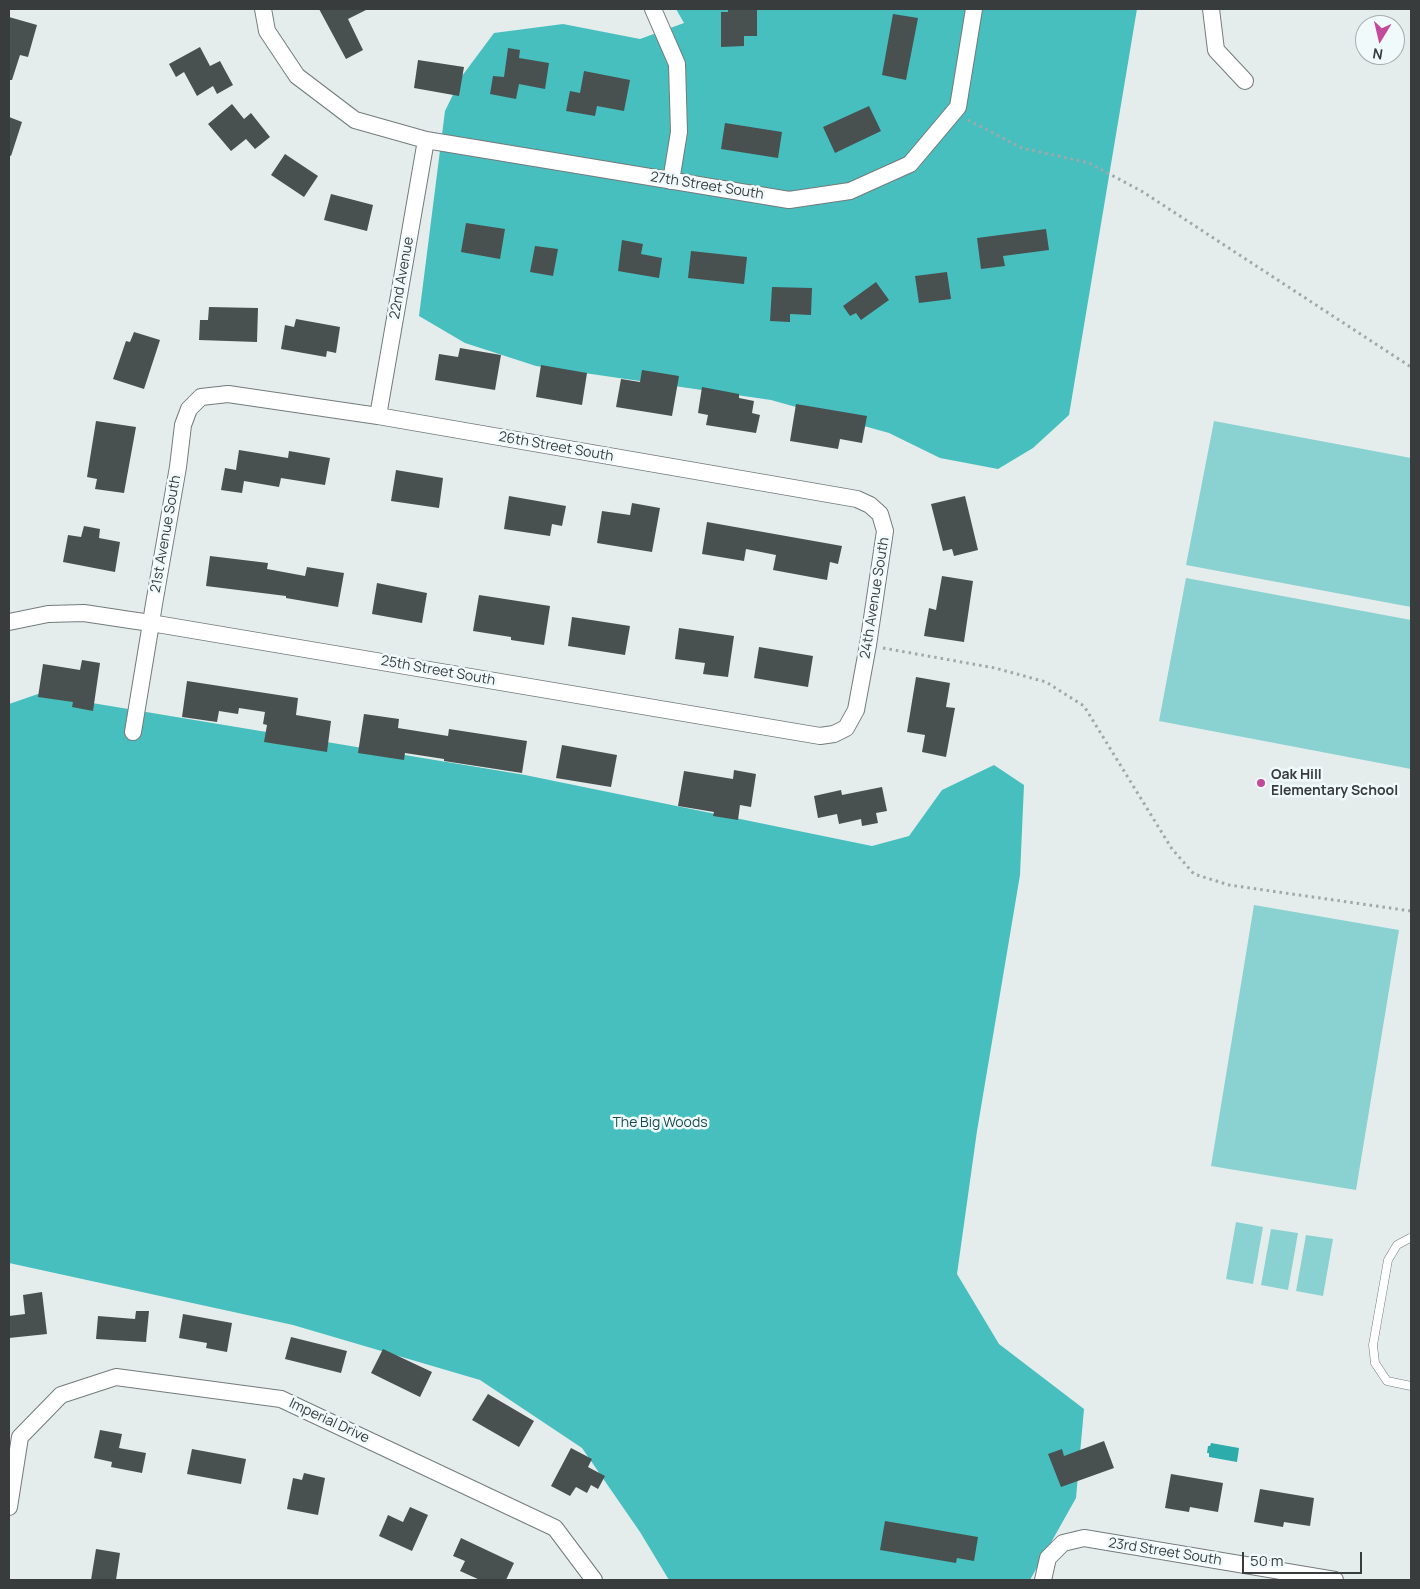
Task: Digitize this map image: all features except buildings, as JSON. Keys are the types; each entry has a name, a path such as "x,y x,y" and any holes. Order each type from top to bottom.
{"street":[{"path":"263,9 267,31 297,76 356,120 426,140"},
{"path":"653,9 677,64 679,132 671,181"},
{"path":"958,107 974,9"},
{"path":"1211,9 1216,50 1245,81"},
{"name":"27th Street South","path":"426,140 789,200 850,192 910,164 958,107"},
{"name":"22nd Avenue","path":"378,416 426,140"},
{"name":"21st Avenue South","path":"133,732 178,467 183,425 189,409 201,397 228,394 256,398"},
{"name":"26th Street South","path":"256,398 378,416 857,499"},
{"name":"24th Avenue South","path":"856,710 886,531 880,514 870,505 857,499"},
{"name":"25th Street South","path":"9,622 48,614 84,613 820,736 834,734 846,728 856,710"},
{"name":"Imperial Drive","path":"9,1506 20,1437 61,1395 116,1377 281,1399 556,1528 594,1580"},
{"name":"23rd Street South","path":"1044,1580 1048,1558 1063,1543 1084,1538 1335,1580"}],"lane":[{"path":"1410,1238 1397,1245 1388,1260 1373,1345 1375,1363 1387,1381 1411,1386"}],"path":[{"path":"958,107 968,121 1022,148 1089,163 1143,192 1411,367"},
{"path":"882,648 995,668 1046,682 1084,706 1172,849 1194,874 1229,885 1411,911"}],"shaded area":[{"path":"1214,421 1411,458 1411,607 1186,565"},
{"path":"1186,578 1411,620 1411,769 1159,721"},
{"path":"1254,905 1399,930 1356,1190 1211,1166"},
{"path":"1236,1222 1263,1227 1253,1284 1226,1279"},
{"path":"1271,1229 1298,1233 1288,1290 1261,1285"},
{"path":"1306,1235 1333,1239 1323,1296 1296,1291"},
{"path":"1211,1443 1239,1448 1237,1462 1209,1457 1209,1453 1207,1453 1208,1446"}],"green space":[{"path":"676,9 1137,9 1069,415 1033,448 998,469 940,458 889,433 771,400 536,366 465,343 419,316 445,111 462,76 494,33 563,24 640,39 684,23"},
{"name":"The Big Woods","path":"38,694 525,775 872,846 909,836 942,790 994,765 1024,785 1020,875 977,1131 957,1274 999,1344 1084,1409 1076,1498 1030,1580 669,1580 640,1532 582,1448 480,1380 293,1325 9,1263 9,704"}],"place":[{"name":"Oak Hill Elementary School","path":"1261,783"}]}
